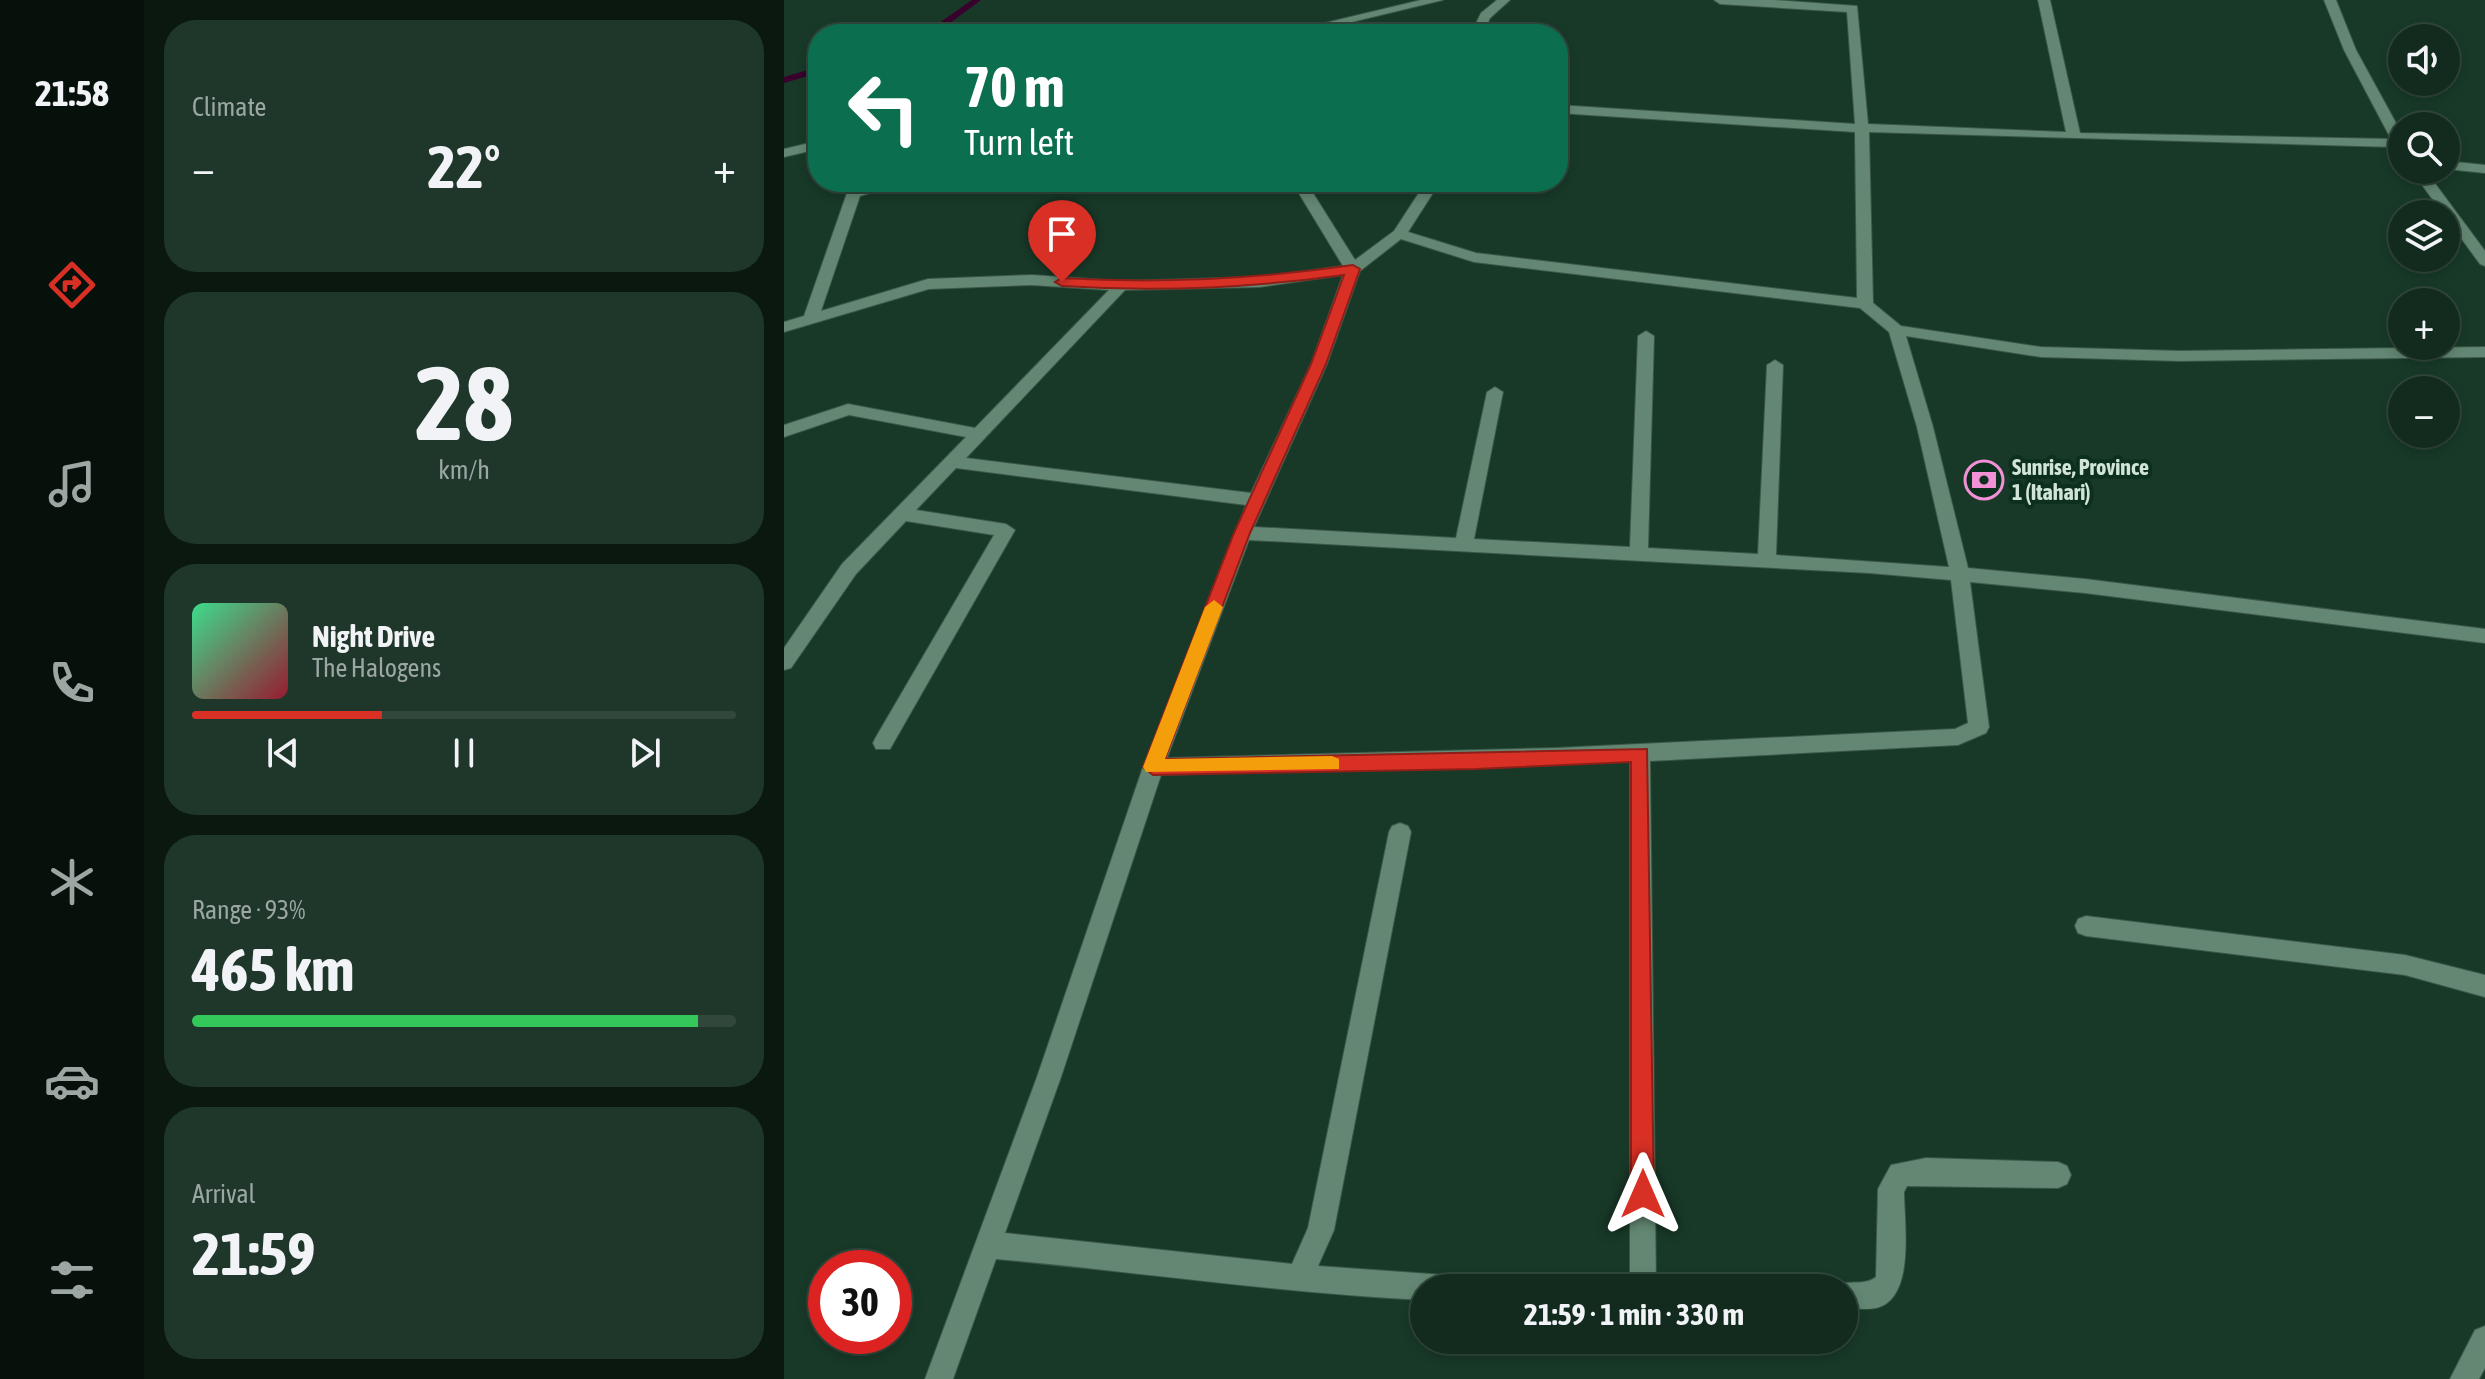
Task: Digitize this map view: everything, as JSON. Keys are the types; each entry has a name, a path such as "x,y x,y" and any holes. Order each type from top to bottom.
{"street":[{"path":"1330,24 1437,0"},
{"path":"1481,24 1485,16 1502,0"},
{"path":"1720,0 1853,4 1862,129 1865,304"},
{"path":"2044,0 2074,136"},
{"path":"2330,0 2350,50 2388,121"},
{"path":"1568,110 1862,129 2388,145"},
{"path":"784,153 808,147"},
{"path":"2460,166 2485,169"},
{"path":"2428,184 2485,261"},
{"path":"811,318 854,193 858,192"},
{"path":"1305,192 1353,269"},
{"path":"784,327 928,284 1032,280 1121,286 1260,282 1353,269 1399,234 1426,192"},
{"path":"1399,234 1474,257 1865,304 1896,330 2041,352 2180,356 2485,352"},
{"path":"939,1379 1049,1077 1153,767 1242,533 1319,364 1353,269"},
{"path":"784,663 849,569 1121,286"},
{"path":"1153,767 1475,761 1640,754 1958,737 1979,727 1960,574 1925,427 1896,330"},
{"path":"1639,552 1646,336"},
{"path":"1767,559 1775,365"},
{"path":"1464,543 1495,392"},
{"path":"784,431 848,409 977,434"},
{"path":"951,462 1257,500"},
{"path":"883,743 1006,530 901,514"},
{"path":"1242,533 1767,559 1960,574 2485,636"},
{"path":"1640,754 1643,1274"},
{"path":"1299,1279 1321,1230 1400,832"},
{"path":"2086,926 2405,965 2485,986"},
{"path":"1858,1295 1875,1295 1887,1285 1891,1270 1891,1189 1900,1174 1926,1171 2058,1175"},
{"path":"988,1245 1135,1257 1299,1279 1410,1286"},
{"path":"2464,1379 2485,1340"}],"waterway":[{"path":"943,24 977,0"},
{"path":"784,80 808,73"}],"slow traffic":[{"path":"1214,607 1153,767 1332,764"}],"place":[{"name":"Sunrise, Province 1 (Itahari)","path":"1984,480"}],"route":[{"path":"1062,282 1121,286 1260,282 1353,269 1319,364 1242,533 1153,767 1475,761 1640,754 1643,1194"}]}
